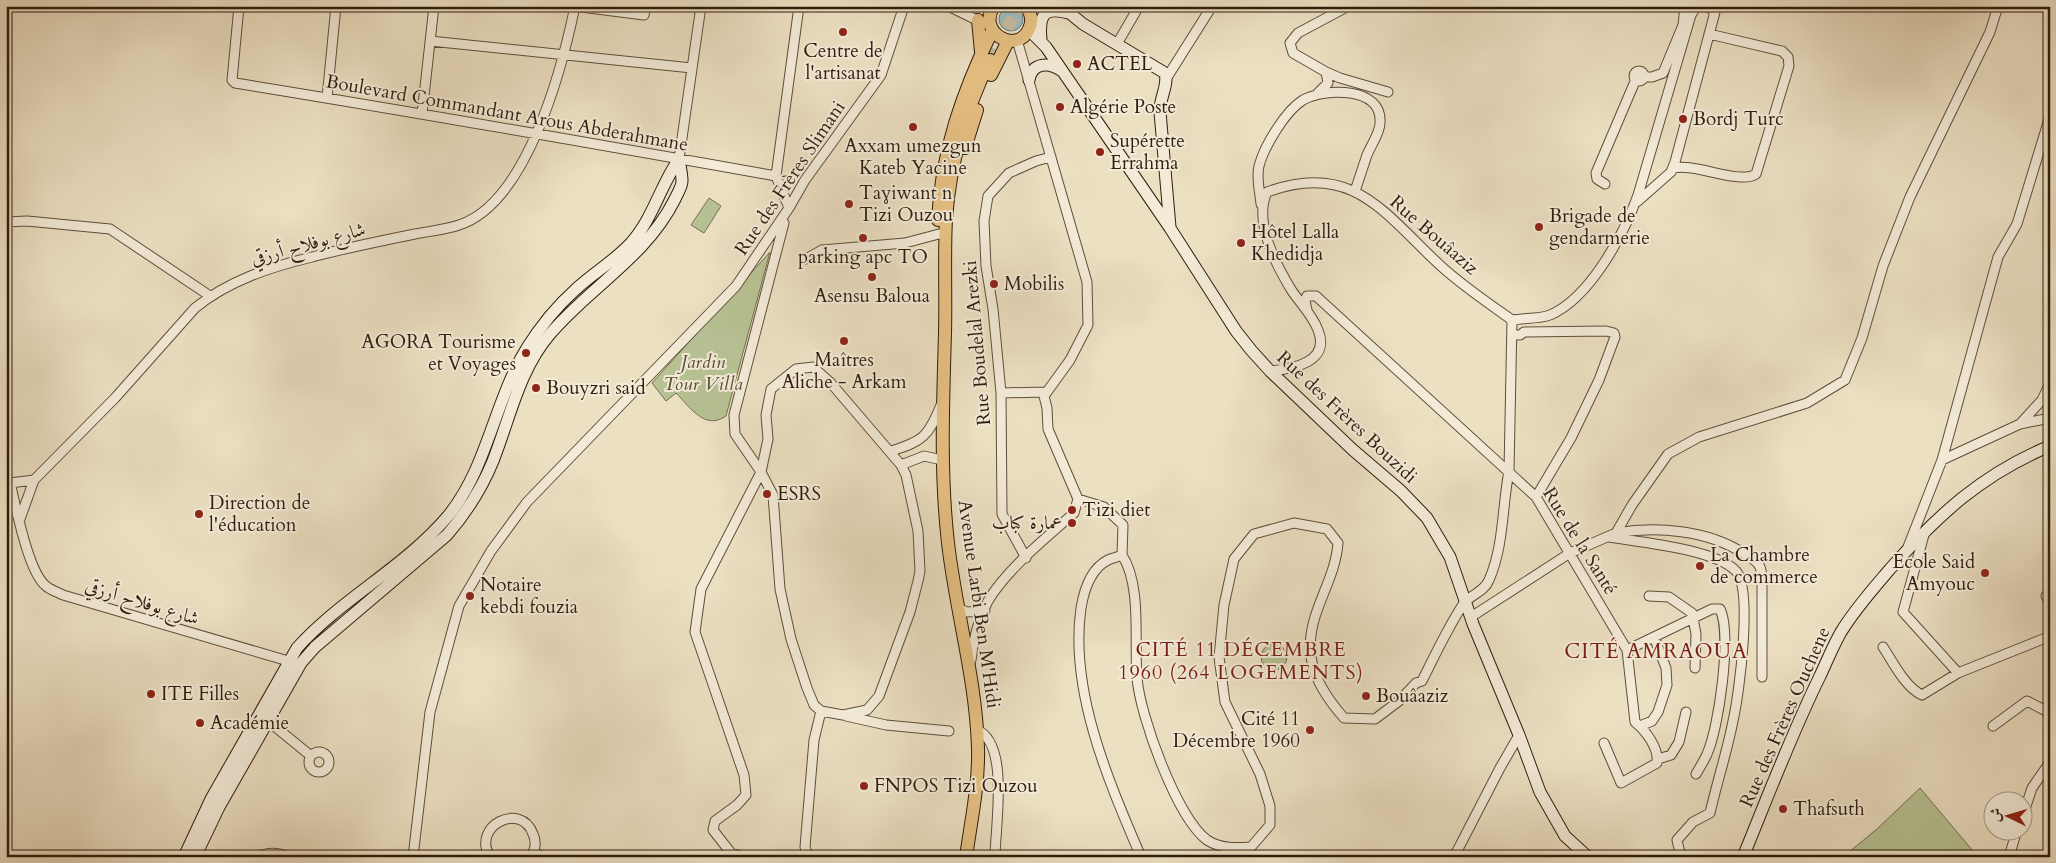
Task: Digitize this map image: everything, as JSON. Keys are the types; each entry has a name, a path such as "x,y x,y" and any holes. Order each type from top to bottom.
{"main road":[{"name":"Avenue Larbi Ben M'Hidi","path":"974,857 979,810 977,730 969,667 948,545 942,460 945,248 949,191 955,152 985,57 992,30 989,17 994,6"},
{"path":"992,30 997,37 1012,41 1028,30 1031,21 1029,7"},
{"path":"1041,40 1040,22 1044,14 1055,10 1064,10 1163,71 1166,79 1160,102 1160,112 1170,228"},
{"path":"978,20 985,57"},
{"name":"Rue des Frères Bouzidi","path":"1028,30 1041,40 1170,228 1236,331 1270,371 1353,450 1401,491 1427,518 1450,558 1465,602 1540,792 1565,836 1588,857"},
{"name":"Avenue Larbi Ben M'Hidi","path":"945,248 952,231 958,179 966,144 986,87 1012,41"},
{"name":"Avenue Larbi Ben M'Hidi","path":"945,248 939,234 939,201 944,165 956,118 985,57"},
{"path":"1029,80 1032,72 1042,65 1051,65 1063,72"},
{"path":"195,857 219,807 267,720 313,630 422,543 449,514 472,478 511,382 538,331 575,289 611,263 640,231 656,204 668,175 679,159"},
{"path":"184,857 211,799 295,663 447,535 459,522 479,490 493,462 520,385 533,358 549,335 585,297 626,263 656,231 682,183 679,159"},
{"name":"Rue des Frères Ouchene","path":"1743,857 1805,706 1841,632 1857,610 1926,530 1986,478 2026,456 2050,446"},
{"name":"Avenue Larbi Ben M'Hidi","path":"957,857 969,800 977,785"},
{"name":"Avenue Larbi Ben M'Hidi","path":"966,857 977,785"}],"street":[{"name":"Boulevard Commandant Arous Abderahmane","path":"239,6 233,82 422,114 536,136 776,176"},
{"path":"327,98 336,6"},
{"path":"422,114 434,6"},
{"path":"574,6 645,10"},
{"name":"شارع بوفلاح أرزقي","path":"20,519 34,480 115,398 195,308 210,296 229,285 285,264 460,225 492,206 508,189 536,136 562,55 574,6"},
{"path":"679,159 701,6"},
{"path":"800,6 776,176 789,208 778,236 734,416 735,434 761,472 773,495 780,589 791,639 814,704 821,711 886,725 950,731"},
{"name":"Rue des Frères Slimani","path":"413,857 430,712 459,606 491,550 527,502 736,286 789,208 805,180 881,75 904,6"},
{"path":"948,6 978,20 992,30"},
{"path":"1117,44 1139,6"},
{"path":"1166,79 1212,6"},
{"path":"1345,6 1343,10 1298,33 1290,43 1292,53 1340,78 1388,92"},
{"path":"1685,6 1690,11 1696,7"},
{"path":"1605,184 1597,179 1596,173 1640,78 1652,78 1663,73 1683,25 1685,6"},
{"path":"1635,203 1673,168 1715,12 1706,6"},
{"path":"1612,535 1668,454 1700,437 1807,403 1845,380 1862,338 1883,266 1910,197 1990,32 1998,6"},
{"path":"1078,500 1104,507 1123,525 1122,555 1129,566 1133,592 1137,680 1146,721 1182,807 1197,830 1208,840 1230,848 1251,847 1270,825 1270,806 1260,774 1225,702 1219,657 1224,604 1234,559 1254,534 1294,523 1327,529 1338,543 1337,558 1315,616 1308,641 1314,672 1325,696 1344,718 1375,719 1399,701 1416,683 1422,681 1465,602 1489,582 1505,518 1505,489 1509,471 1512,320 1549,316 1564,308 1585,287 1611,251 1635,203 1650,160 1691,15 1696,7"},
{"path":"1673,168 1688,166 1745,178 1756,174 1789,66 1788,57 1782,51 1709,34"},
{"path":"969,667 973,642 988,601 1026,558 1074,513 1078,500 1048,429 1045,392 1070,360 1088,325 1087,282 1029,80 1012,41"},
{"path":"430,42 692,68"},
{"path":"1270,371 1295,369 1312,359 1320,346 1318,330 1286,280 1263,228 1258,172 1264,150 1296,106 1317,94 1328,83 1326,72"},
{"path":"1317,94 1335,92 1360,96 1368,100 1379,112 1381,124 1367,154 1356,191"},
{"path":"1906,552 1942,460 1998,256 2017,224 2050,116"},
{"name":"Rue Boudelal Arezki","path":"1026,558 1002,514 1001,393 993,309 986,266 984,221 988,196 1009,173 1036,161 1051,157"},
{"name":"Rue Bouâaziz","path":"1261,204 1266,192 1286,185 1325,183 1356,191 1412,236 1442,267 1512,320"},
{"path":"6,222 110,229 210,296"},
{"path":"806,260 822,250 905,243 939,234"},
{"name":"Rue de la Santé","path":"1307,311 1305,301 1307,296 1316,296 1536,497 1627,650 1634,722 1640,726 1654,747 1658,759"},
{"path":"1512,335 1520,335 1524,332 1606,331 1614,333 1615,337 1583,414 1536,497"},
{"path":"742,857 732,854 713,830 715,821 737,806 746,795 744,775 695,632 701,590 761,472 768,439 766,415 771,389 796,369 813,367 830,382 891,451 901,465 906,475 918,530 920,571 910,612 880,696 867,710 843,715"},
{"path":"2020,424 2042,400 2050,383"},
{"path":"1001,393 1045,392"},
{"path":"891,451 914,444 931,429 943,400"},
{"path":"1942,460 2020,424 2050,418"},
{"path":"901,465 924,456 942,460"},
{"name":"شارع بوفلاح أرزقي","path":"34,480 8,481 30,560 38,578 46,587 63,595 295,663"},
{"path":"1471,617 1570,553 1612,535 1640,530 1686,532 1728,543 1756,561 1762,572 1762,677"},
{"path":"1926,530 1903,612 1958,673"},
{"path":"1612,535 1700,554 1734,570 1740,576 1744,603 1742,655 1734,720 1710,812 1693,822 1677,840 1682,857"},
{"path":"1122,555 1107,560 1089,578 1083,597 1078,645 1083,689 1103,762 1141,857"},
{"path":"2050,594 2046,596 2050,602"},
{"path":"1649,596 1668,597 1672,601 1678,601 1692,614 1696,634 1695,668"},
{"path":"959,608 966,612 985,611"},
{"path":"1627,650 1712,609 1720,609 1726,656 1708,752 1696,774"},
{"path":"1640,726 1652,722 1658,712 1667,685 1666,668 1654,637"},
{"path":"1883,647 1905,679 1917,693 1922,695 1958,673 2048,637"},
{"path":"1993,726 2027,701 2050,713"},
{"path":"808,857 805,847 814,740 821,711"},
{"path":"1604,743 1621,783 1657,763 1658,759 1671,755 1679,742 1686,712"},
{"path":"267,720 311,756"},
{"path":"977,730 990,740 997,769 995,857"},
{"path":"1454,857 1519,735"},
{"path":"2031,790 2050,762"},
{"path":"490,857 485,844 487,835 491,827 505,818 516,819 528,825 535,839 532,854 543,857"},
{"path":"2009,857 2014,840"},
{"path":"259,857 264,854 281,854 287,857"}],"green space":[{"path":"709,198 721,206 704,233 691,225"},
{"name":"Jardin Tour Villa","path":"770,252 726,416 711,421 705,419 692,410 676,393 666,401 652,383"},
{"path":"1274,644 1283,648 1287,657 1283,666 1274,670 1265,666 1261,657 1265,648"},
{"path":"1920,788 1978,857 1843,857 1877,829"}],"water":[{"path":"1011,7 1016,8 1022,14 1022,24 1016,30 1011,31 1006,30 1000,24 999,19 1000,14 1006,8"}],"tunnel":[{"path":"990,60 1019,6"}],"place":[{"name":"Centre de l'artisanat","path":"843,32"},
{"name":"ACTEL","path":"1077,64"},
{"name":"Algérie Poste","path":"1060,107"},
{"name":"Bordj Turc","path":"1683,119"},
{"name":"Axxam umezgun Kateb Yacine","path":"913,127"},
{"name":"Supérette Errahma","path":"1100,152"},
{"name":"Taɣiwant n Tizi Ouzou","path":"849,204"},
{"name":"Brigade de gendarmerie","path":"1539,227"},
{"name":"parking apc TO","path":"863,238"},
{"name":"Hôtel Lalla Khedidja","path":"1241,243"},
{"name":"Asensu Baloua","path":"872,277"},
{"name":"Mobilis","path":"994,284"},
{"name":"Maîtres Aliche - Arkam","path":"844,341"},
{"name":"AGORA Tourisme et Voyages","path":"526,353"},
{"name":"Bouyzri said","path":"536,388"},
{"name":"ESRS","path":"767,494"},
{"name":"Tizi diet","path":"1072,510"},
{"name":"Direction de l'éducation","path":"199,514"},
{"name":"عمارة كباب","path":"1072,523"},
{"name":"La Chambre de commerce","path":"1700,566"},
{"name":"Ecole Said Amyouc","path":"1985,573"},
{"name":"Notaire kebdi fouzia","path":"470,596"},
{"name":"ITE Filles","path":"151,694"},
{"name":"Bouâaziz","path":"1366,696"},
{"name":"Académie","path":"200,723"},
{"name":"Cité 11 Décembre 1960","path":"1310,730"},
{"name":"FNPOS Tizi Ouzou","path":"864,786"},
{"name":"Thafsuth","path":"1783,809"}],"district":[{"name":"CITÉ AMRAOUA","path":"1656,651"},
{"name":"CITÉ 11 DÉCEMBRE 1960 (264 LOGEMENTS)","path":"1241,660"}]}
